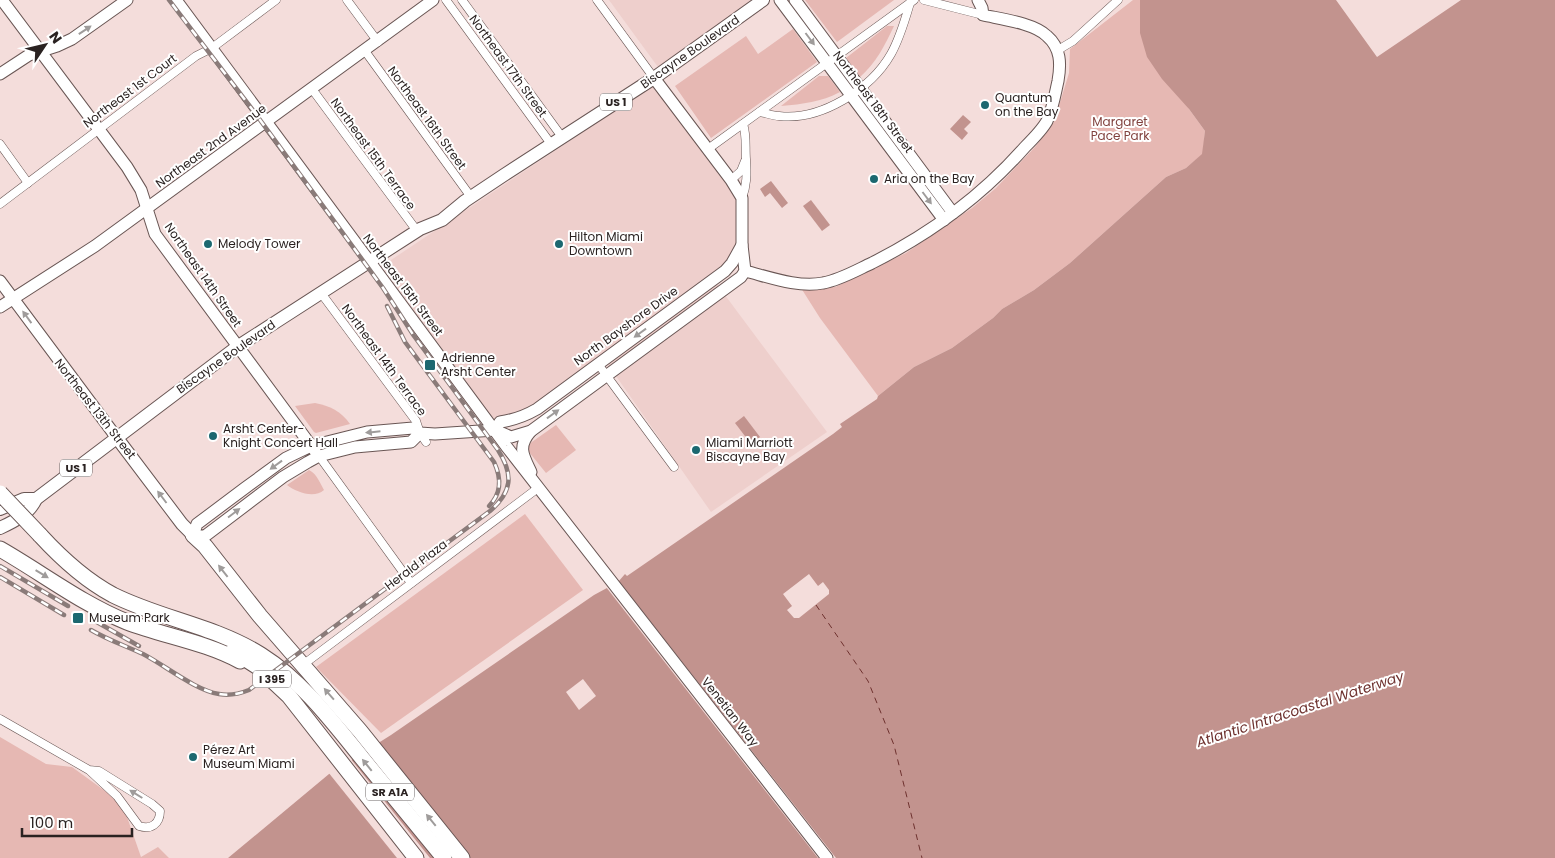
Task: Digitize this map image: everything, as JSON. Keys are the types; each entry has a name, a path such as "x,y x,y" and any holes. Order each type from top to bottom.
{"highway":[{"name":"I 395","path":"0,494 66,574 98,598 125,611 221,645 249,660 289,696 356,780"},
{"name":"I 395","path":"0,509 76,570 107,592 129,602 219,634 260,655 284,672 319,707"},
{"path":"193,534 260,616 360,731 462,858"},
{"path":"0,549 117,617 224,654 251,668 262,671"},
{"name":"SR A1A","path":"319,707 444,858"},
{"name":"SR A1A","path":"356,780 416,858"}],"main road":[{"name":"Biscayne Boulevard","path":"0,528 32,510 36,499 237,347 420,230 442,220 468,199 654,78 763,0"},
{"name":"Northeast 13th Street","path":"117,438 182,524 193,534"},
{"name":"Biscayne Boulevard","path":"0,509 24,498 36,499"}],"street":[{"name":"Northeast 14th Street","path":"2,0 136,179 148,208 155,234 411,583"},
{"path":"0,74 21,60 72,39 127,0"},
{"name":"Northeast 15th Street","path":"176,0 369,262 611,583"},
{"name":"Northeast 1st Court","path":"0,204 196,56 212,48 276,0"},
{"path":"346,0 378,42"},
{"name":"Northeast 2nd Avenue","path":"0,307 82,255 378,42 433,0"},
{"name":"Northeast 17th Street","path":"446,0 551,144"},
{"name":"Northeast 17th Street","path":"462,0 562,137"},
{"path":"597,0 731,180 742,198"},
{"name":"Northeast 18th Street","path":"780,0 832,60 949,217"},
{"name":"Northeast 18th Street","path":"795,0 832,60"},
{"path":"743,124 746,134 747,187 742,198 742,245 745,271 786,281 809,284 823,283 838,279 900,249 949,217 1010,165 1046,122 1052,107 1060,69 1058,50 1052,40 1032,27 924,0"},
{"path":"978,0 983,14"},
{"path":"1058,50 1073,41 1118,0"},
{"path":"708,149 912,1"},
{"path":"760,112 780,116 809,113 829,107 856,92 882,67 891,54 912,1"},
{"name":"Northeast 16th Street","path":"365,51 468,199"},
{"name":"Northeast 15th Terrace","path":"312,89 420,230"},
{"path":"0,144 28,183"},
{"path":"731,180 741,171 746,159"},
{"name":"North Bayshore Drive","path":"495,430 500,422 527,415 725,271 742,245"},
{"path":"722,290 722,278 725,271"},
{"name":"North Bayshore Drive","path":"423,438 413,428 367,432 311,446 286,458 244,488 197,524 193,534 204,536 293,470 319,456 355,447 411,442 423,438 495,430 510,437 531,431 741,277 745,271"},
{"name":"Northeast 13th Street","path":"0,281 117,438"},
{"name":"Northeast 14th Terrace","path":"321,293 416,421 423,438"},
{"path":"668,330 668,323 671,318 683,308 688,298 700,293 712,298"},
{"path":"598,364 674,467"},
{"path":"531,431 524,438 522,453 538,488"},
{"path":"244,488 253,499"},
{"name":"Herald Plaza","path":"308,661 538,488"},
{"name":"Venetian Way","path":"611,583 826,858"},
{"path":"0,719 89,770 117,796 139,826 148,828 156,824 160,811 152,804 99,771 89,770"}],"shaded area":[{"path":"609,0 754,0 658,67"},
{"path":"655,84 739,200 739,244 730,260 710,275 827,432 711,512 602,356 526,410 493,419 382,266"}],"green space":[{"path":"805,0 894,0 837,42"},
{"name":"Margaret Pace Park","path":"1133,0 1140,0 1189,109 1205,131 1203,154 1186,168 1166,177 1070,263 1034,290 1002,309 993,318 952,348 914,367 878,396 820,318 801,288 835,287 906,253 972,208 996,188 1035,147 1054,122 1069,73 1070,49"},
{"path":"887,26 894,26 884,47 866,72 860,77 846,58"},
{"path":"793,29 817,62 711,138 675,86 746,36 758,54"},
{"path":"819,76 828,76 840,92 812,102 781,106"},
{"path":"315,403 335,410 350,424 314,432 295,406"},
{"path":"556,425 576,450 546,473 529,452 529,444"},
{"path":"309,470 316,476 324,490 320,493 300,492 287,485"},
{"path":"525,514 583,590 381,733 316,667"},
{"path":"0,737 46,764 72,767 112,796 126,814 141,857 158,847 169,858 0,858"}],"water":[{"name":"Atlantic Intracoastal Waterway","path":"1140,0 1336,0 1377,57 1461,0 1555,0 1555,858 228,858 329,774 391,735 594,595 618,582 625,574 627,576 833,434 842,427 840,424 877,399 878,396 914,367 952,348 993,318 1002,309 1034,290 1070,263 1166,177 1186,168 1202,154 1205,131 1189,109 1162,79 1147,57 1140,33"},
{"path":"963,115 971,122 964,129 968,133 962,140 950,129"},
{"path":"771,181 788,203 782,208 770,193 765,197 760,189"},
{"path":"811,200 830,225 822,231 803,206"},
{"path":"744,416 760,437 751,444 735,423"}],"pier":[{"path":"809,574 818,586 823,582 829,590 829,594 799,618 794,618 787,610 792,606 783,594"},
{"path":"617,579 836,858 818,858 606,587"},
{"path":"583,679 596,696 579,710 566,692"},
{"path":"350,758 430,858 397,858 328,772"}],"ferry route":[{"path":"816,605 868,681 894,745 922,858"}],"railway":[{"path":"91,630 143,654 190,683 210,692 227,695 249,690 490,511 503,497 508,483 507,467 498,450 414,336 383,288 255,113 169,0"},
{"path":"387,306 405,342 494,462 498,473 499,485 496,496 489,506"},
{"path":"0,566 68,606"},
{"path":"0,577 64,615"},
{"path":"95,621 139,646"}],"place":[{"name":"Quantum on the Bay","path":"985,105"},
{"name":"Aria on the Bay","path":"874,179"},
{"name":"Melody Tower","path":"208,244"},
{"name":"Hilton Miami Downtown","path":"559,244"},
{"name":"Adrienne Arsht Center","path":"430,365"},
{"name":"Arsht Center- Knight Concert Hall","path":"213,436"},
{"name":"Miami Marriott Biscayne Bay","path":"696,450"},
{"name":"Museum Park","path":"78,618"},
{"name":"Pérez Art Museum Miami","path":"193,757"}]}
